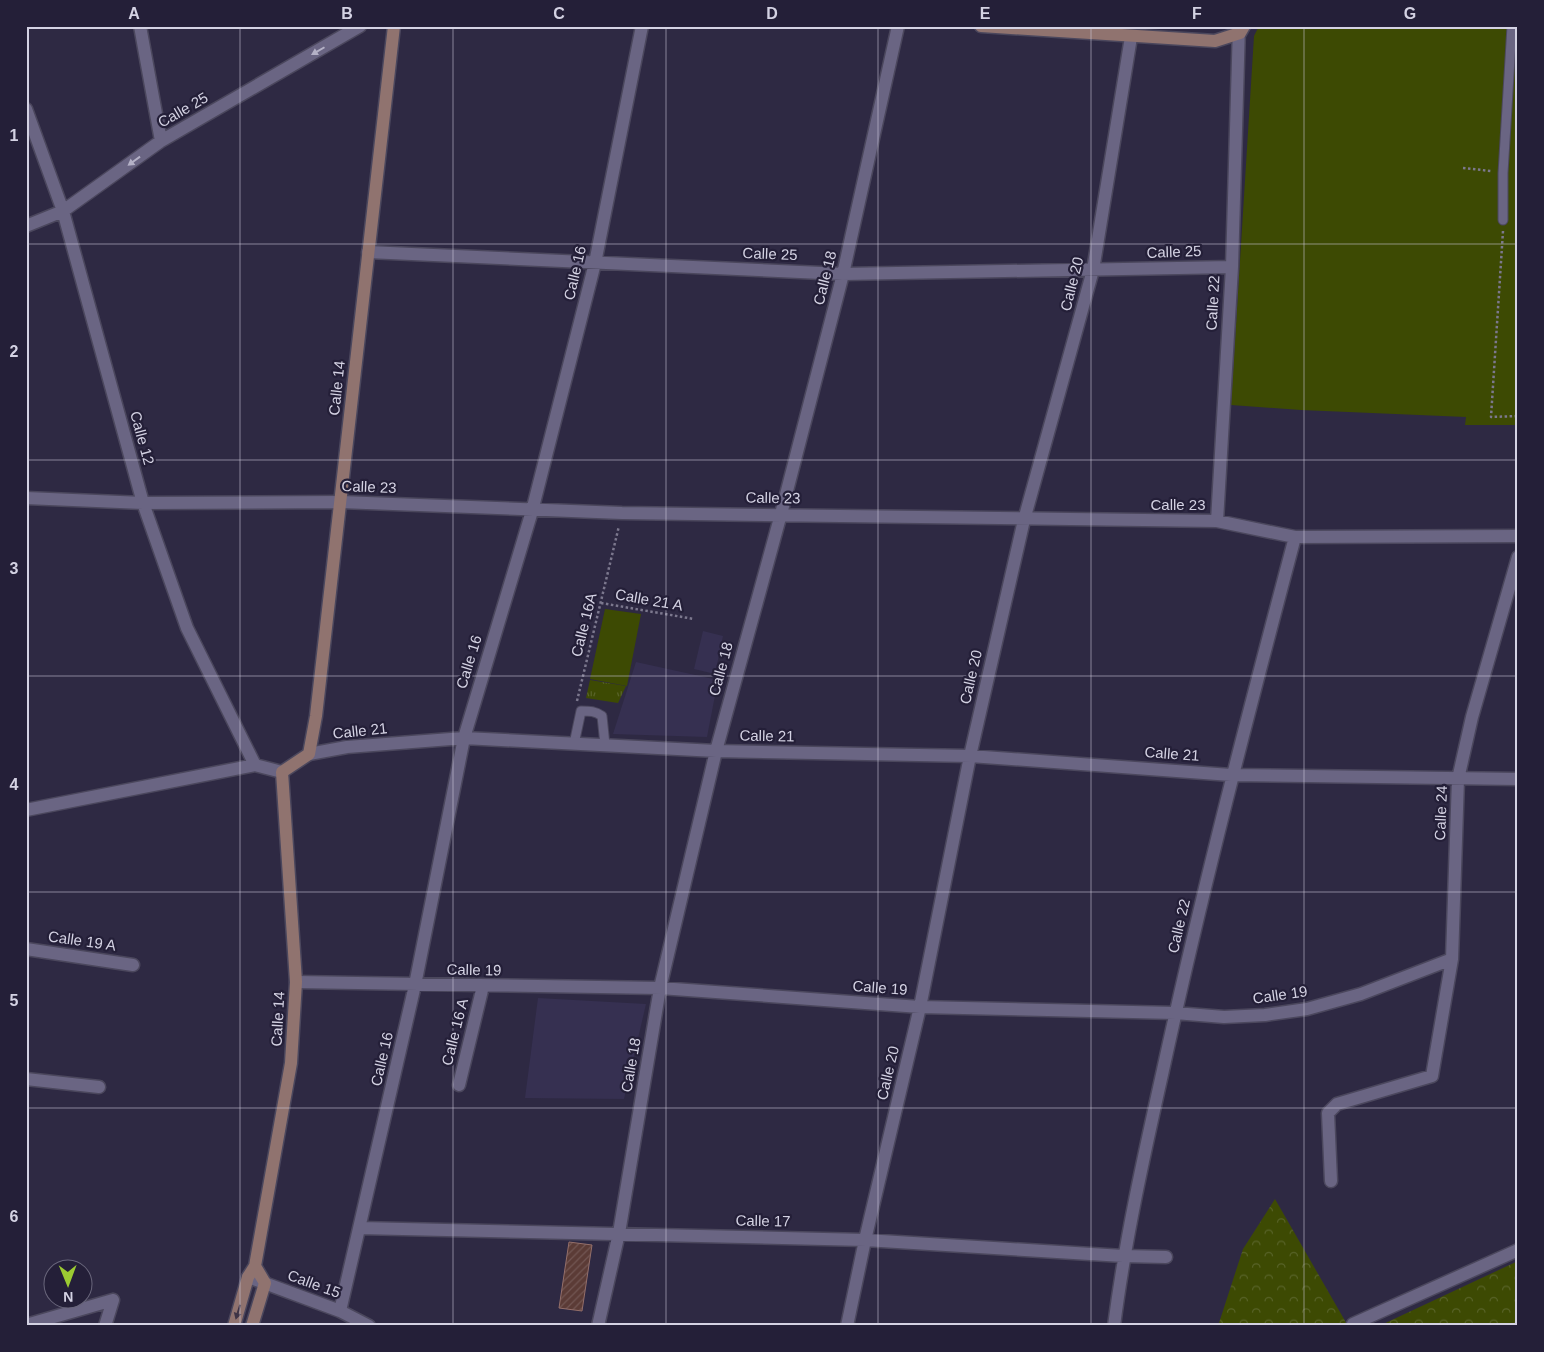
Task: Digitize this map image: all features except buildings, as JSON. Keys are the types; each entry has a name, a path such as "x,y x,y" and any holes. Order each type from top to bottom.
{"street":[{"path":"140,26 161,141"},
{"name":"Calle 25","path":"26,226 63,211 161,141 360,26"},
{"name":"Calle 14","path":"309,754 341,502 394,26"},
{"name":"Calle 16","path":"340,1311 415,985 464,738 532,511 595,263 642,26"},
{"name":"Calle 18","path":"598,1326 619,1234 660,988 716,751 781,514 843,274 898,26"},
{"path":"981,26 1215,41 1241,29"},
{"name":"Calle 22","path":"1218,521 1232,267 1241,29"},
{"name":"Calle 20","path":"847,1326 864,1240 920,1007 970,756 1024,520 1093,270 1131,37"},
{"name":"Calle 12","path":"26,110 63,211 143,503 187,628 255,765"},
{"name":"Calle 25","path":"368,252 843,274 1232,267"},
{"name":"Calle 23","path":"26,498 143,503 341,502 532,511 622,513 781,514 1024,520 1218,521 1295,538 1518,536"},
{"name":"Calle 22","path":"1114,1326 1122,1256 1175,1013 1231,775 1295,538"},
{"name":"Calle 24","path":"1331,1181 1328,1113 1337,1104 1432,1076 1452,959 1458,779 1472,717 1518,557"},
{"name":"Calle 21","path":"282,772 309,754 347,747 464,738 716,751 970,756 1231,775 1518,779"},
{"path":"26,810 255,765 282,772"},
{"name":"Calle 14","path":"255,1266 291,1063 296,982 282,772"},
{"name":"Calle 19 A","path":"26,949 133,964"},
{"name":"Calle 19","path":"296,982 660,988 920,1007 1175,1013 1224,1018 1307,1009 1361,994 1452,959"},
{"name":"Calle 16 A","path":"459,1085 483,986"},
{"path":"26,1079 99,1087"},
{"name":"Calle 17","path":"360,1228 864,1240 1166,1257"},
{"path":"1353,1324 1518,1250"},
{"path":"234,1326 248,1278 255,1266"},
{"path":"252,1326 264,1283 255,1266"},
{"name":"Calle 15","path":"248,1278 340,1311 368,1325"},
{"path":"26,1325 113,1300 105,1326"}],"lane":[{"path":"1503,220 1503,173 1514,58 1512,26"},
{"path":"574,744 581,711 596,711 602,716 604,745"}],"path":[{"path":"1463,168 1503,173"},
{"path":"1503,220 1491,417 1518,416"},
{"name":"Calle 16A","path":"576,706 622,513"},
{"name":"Calle 21 A","path":"601,603 694,619"}],"shaded area":[{"path":"703,631 723,636 715,674 694,669"},
{"path":"636,662 718,680 707,737 613,734"},
{"path":"538,998 646,1004 624,1099 525,1098"}],"green space":[{"path":"1259,26 1518,26 1518,425 1465,425 1466,417 1231,405 1254,36"},
{"path":"605,609 641,614 627,686 590,679"},
{"path":"590,680 626,686 618,703 586,698"},
{"path":"1275,1199 1348,1326 1218,1326 1243,1249"},
{"path":"1518,1261 1518,1326 1379,1326"}]}
